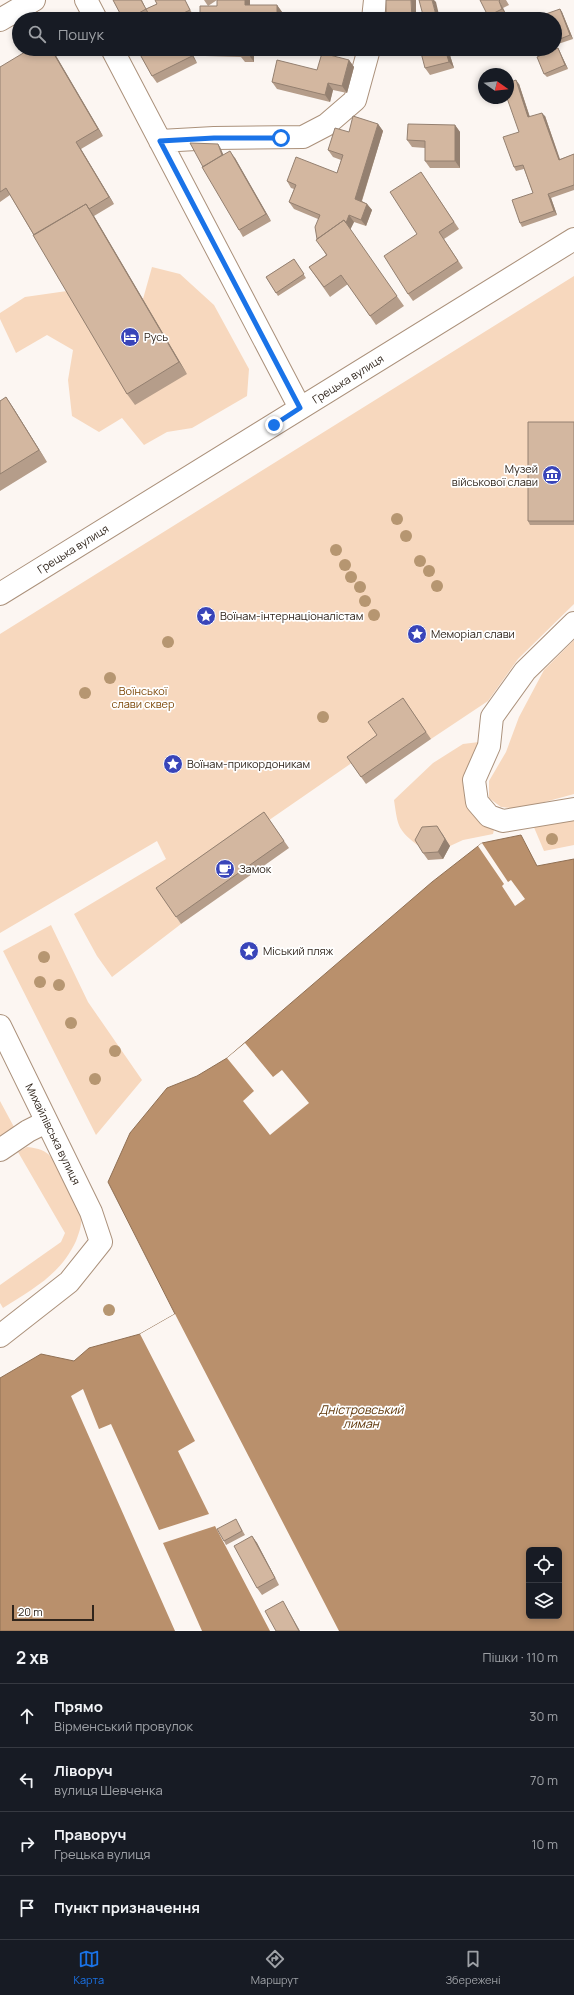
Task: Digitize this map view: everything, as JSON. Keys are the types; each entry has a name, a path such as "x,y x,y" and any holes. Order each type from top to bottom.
{"street":[{"path":"14,12 34,0"},
{"path":"86,0 92,12"},
{"path":"374,12 375,0"},
{"path":"0,20 12,13"},
{"path":"116,56 300,408"},
{"path":"160,141 214,138 303,137 326,125 355,100 367,56"},
{"name":"Грецька вулиця","path":"0,594 574,239"},
{"path":"574,623 525,671 492,717 489,746 474,780 476,802 489,816 503,821 574,809"},
{"name":"Михайлівська вулиця","path":"0,1026 91,1212 101,1242 69,1282 0,1336"},
{"path":"0,1150 28,1131 46,1122"}],"green space":[{"path":"152,267 180,274 214,305 249,369 247,396 192,428 167,432 144,445 122,418 99,432 72,416 68,380 73,350 47,335 16,353 0,319 0,313 25,297 67,291 143,299"},
{"name":"Воїнської слави сквер","path":"574,276 574,604 518,659 488,701 431,739 382,742 161,895 181,924 112,977 97,956 74,914 166,859 157,841 0,933 0,634"},
{"path":"574,640 574,794 519,809 501,807 489,798 489,781 506,752 519,717 544,670"},
{"path":"479,742 466,776 465,794 471,810 495,825 493,834 463,840 450,846 442,833 420,847 400,828 394,800 433,763 463,744"},
{"path":"574,818 574,845 544,851 533,825"},
{"path":"51,925 88,1002 142,1080 96,1135 3,951"},
{"path":"0,1101 14,1127 0,1136"},
{"path":"27,1147 41,1150 54,1160 80,1209 81,1224 76,1241 70,1253 54,1272 36,1287 3,1308 0,1303 0,1285 61,1242 65,1233 18,1152"}],"water":[{"name":"Дністровський лиман","path":"521,835 537,866 574,859 574,1631 0,1631 0,1378 41,1354 74,1361 89,1348 140,1334 175,1314 108,1182 130,1133 167,1088 197,1076 227,1058 432,882 482,843"}],"pier":[{"path":"482,843 508,882 511,880 525,899 515,906 502,886 504,884 478,846"},
{"path":"245,1043 273,1077 282,1070 309,1103 270,1135 243,1101 254,1091 227,1058"},
{"path":"175,1314 339,1631 270,1631 215,1526 163,1543 202,1631 175,1631 71,1396 83,1389 99,1429 111,1424 159,1530 209,1514 178,1451 195,1441 140,1334"}],"building":[{"path":"113,0 141,0 146,9 141,12 119,12"},
{"path":"155,0 185,0 190,10 186,12 148,12 146,9 157,4"},
{"path":"217,0 245,0 245,5 277,5 277,12 200,12 200,6 217,6"},
{"path":"386,0 411,0 412,12 386,12"},
{"path":"419,0 432,0 435,12 422,12"},
{"path":"480,0 500,0 502,9 496,12 486,12"},
{"path":"560,9 561,12 551,12"},
{"path":"562,14 570,35 562,38"},
{"path":"18,56 55,56 98,129 76,142 109,197 89,209 86,204 34,235 6,188 0,192 0,67"},
{"path":"141,56 192,56 152,76"},
{"path":"321,56 334,56 349,60 342,86 328,83 325,95 272,82 277,60 317,70"},
{"path":"422,56 447,56 449,62 425,68"},
{"path":"561,56 565,65 544,74 537,57"},
{"path":"516,80 528,117 542,113 559,160 574,154 574,185 548,194 554,211 520,223 512,200 533,193 523,165 514,167 503,137 519,132 509,104 514,104 514,81"},
{"path":"353,116 378,124 355,199 367,204 361,220 349,215 346,223 344,220 317,239 315,227 320,215 289,202 296,185 287,181 296,157 337,173 343,155 328,150 335,128 349,132"},
{"path":"408,124 455,125 455,161 425,161 425,141 407,140"},
{"path":"190,143 218,144 222,155 203,167"},
{"path":"230,151 266,214 239,230 202,167"},
{"path":"421,172 454,222 439,232 458,261 408,294 384,256 417,234 390,192"},
{"name":"Русь","path":"86,204 179,362 127,394 33,235"},
{"path":"344,220 397,296 370,316 341,275 324,287 309,267 327,255 316,240"},
{"path":"294,259 304,274 276,293 266,277"},
{"path":"6,397 39,450 0,474 0,401"},
{"name":"Музей військової слави","path":"528,422 574,422 574,521 528,521"},
{"path":"403,698 426,732 361,777 347,757 377,735 368,722"},
{"path":"264,812 284,841 176,917 156,888"},
{"path":"437,826 445,839 438,852 423,853 415,840 422,827"},
{"path":"236,1519 242,1531 224,1541 217,1529"},
{"path":"252,1536 275,1578 257,1588 234,1546"},
{"path":"283,1601 299,1631 276,1631 265,1611"}],"place":[{"name":"Русь","path":"130,337"},
{"name":"Музей військової слави","path":"552,475"},
{"name":"Воїнам-інтернаціоналістам","path":"206,616"},
{"name":"Меморіал слави","path":"417,634"},
{"name":"Воїнам-прикордоникам","path":"173,764"},
{"name":"Замок","path":"225,869"},
{"name":"Міський пляж","path":"249,951"}],"route":[{"path":"274,425 300,408 160,141 214,138 281,138"}]}
